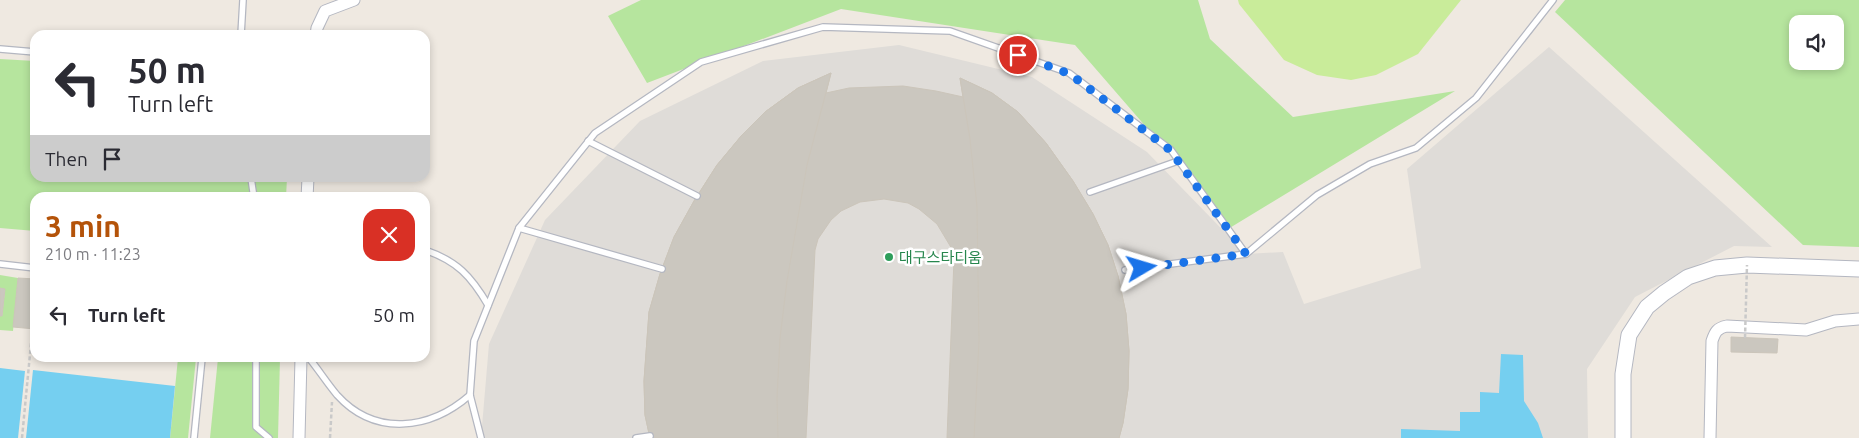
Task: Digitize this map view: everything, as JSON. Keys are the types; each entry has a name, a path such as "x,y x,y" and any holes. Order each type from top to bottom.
{"main road":[{"path":"1623,438 1623,374 1629,335 1647,307 1664,293 1688,277 1715,268 1747,266 1859,269"}],"street":[{"path":"317,30 325,11 354,0"},
{"path":"1710,438 1712,342 1714,333 1719,328 1727,326 1806,330 1835,321 1859,319"},
{"path":"299,438 301,362"}],"lane":[{"path":"241,30 243,0"},
{"path":"1125,270 1246,254 1317,195 1370,164 1416,148 1476,98 1553,0"},
{"path":"481,438 470,395 474,341 518,228 588,141 595,133 700,62 823,27 950,31 1070,74 1170,150 1246,254"},
{"path":"0,48 30,51"},
{"path":"588,141 698,196"},
{"path":"1090,192 1178,161"},
{"path":"518,228 662,269"},
{"path":"430,252 441,256 460,268 475,283 488,305"},
{"path":"0,264 30,267"},
{"path":"194,438 202,362"},
{"path":"256,362 256,426 269,438"},
{"path":"312,362 332,389 354,409 374,420 397,424 419,423 441,416 470,395"},
{"path":"636,438 650,436"}],"path":[{"path":"1745,338 1747,266"},
{"path":"22,438 30,354"},
{"path":"330,438 332,389"}],"green space":[{"path":"641,0 1198,0 1210,39 1293,117 1455,91 1228,229 1173,158 1075,45 841,9 647,83 608,16"},
{"path":"1238,0 1461,0 1418,54 1376,75 1351,80 1317,75 1284,60 1239,4"},
{"path":"1565,0 1859,0 1859,247 1803,245 1555,12"},
{"path":"0,59 30,61 30,182 287,182 286,192 30,192 30,231 0,228"},
{"path":"0,275 18,278 13,331 0,330 0,316 2,316 5,290 0,288"},
{"path":"178,362 196,362 188,438 170,438"},
{"path":"218,362 280,362 278,438 210,438"}],"shaded area":[{"path":"899,45 1032,77 1147,152 1246,254 1283,252 1304,304 1421,268 1407,169 1549,47 1772,247 1734,246 1635,297 1587,369 1588,438 481,438 489,344 545,220 640,121 763,61"}],"water":[{"path":"1501,354 1523,355 1524,401 1538,423 1543,438 1401,438 1401,429 1460,431 1460,412 1480,412 1480,392 1499,393"},
{"path":"0,368 25,371 18,438 0,438"},
{"path":"33,370 175,386 170,438 26,438"}],"building":[{"name":"대구스타디움","path":"831,73 826,93 849,88 903,86 963,97 960,78 992,93 1018,112 1046,143 1073,181 1093,214 1108,245 1118,276 1126,314 1129,351 1128,389 1119,438 947,438 954,259 952,249 937,224 919,209 908,203 884,199 860,202 841,211 831,220 818,239 815,250 806,438 650,438 645,415 644,381 649,312 660,274 674,237 717,165 742,135 765,112 798,88"},
{"path":"831,73 807,165 787,281 780,338 777,398 778,438 650,438 645,415 644,381 649,312 660,274 674,237 717,165 742,135 765,112 798,88"},
{"path":"960,78 992,93 1018,112 1046,143 1073,181 1093,214 1108,245 1118,276 1126,314 1129,351 1128,389 1119,438 974,438 979,341 977,207 970,139"},
{"path":"18,278 30,279 30,329 13,327"},
{"path":"0,288 5,289 2,316 0,316"},
{"path":"1731,337 1778,339 1777,353 1731,352"}],"place":[{"name":"대구스타디움","path":"889,257"}],"route":[{"path":"1018,55 1070,74 1170,150 1246,254 1142,268"}]}
